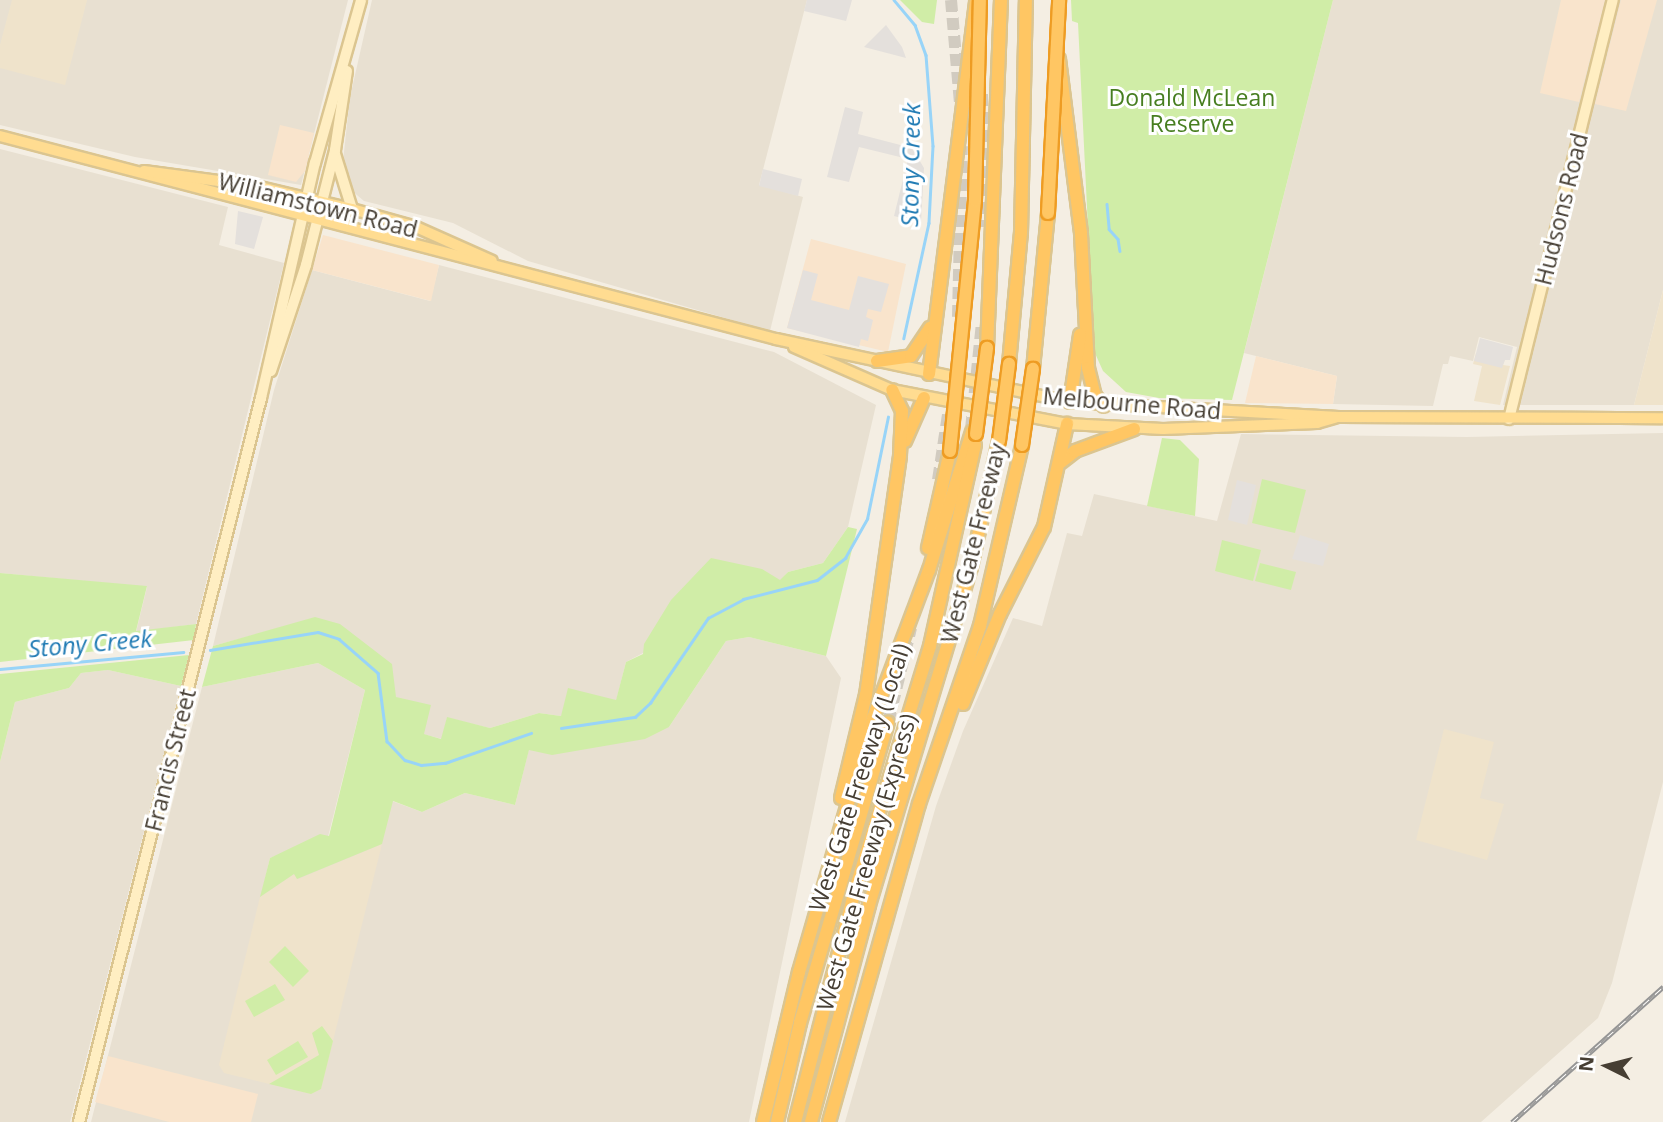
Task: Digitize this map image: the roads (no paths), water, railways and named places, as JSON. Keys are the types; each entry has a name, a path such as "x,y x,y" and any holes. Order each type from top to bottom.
{"highway":[{"path":"929,374 978,0"},
{"path":"895,659 935,524 950,451 975,200 978,0"},
{"name":"West Gate Freeway (Local)","path":"763,1122 816,911 895,659 974,433 982,396 987,348 1001,0"},
{"name":"West Gate Freeway","path":"824,1069 962,600 999,441 1021,233 1026,0"},
{"path":"830,1122 895,884 980,626 1022,445 1041,299 1048,214 1056,0"},
{"path":"1056,0 1084,275 1088,368 1095,396 1104,405"},
{"path":"1070,401 1084,275"},
{"path":"877,361 903,359 918,350 929,333 938,299"},
{"path":"816,911 866,695 900,455 902,411 892,390"},
{"path":"900,455 924,398"},
{"path":"895,884 981,655 1044,527 1061,463 1067,424"},
{"path":"1061,463 1075,451 1134,429"},
{"name":"West Gate Freeway (Express)","path":"794,1122 855,890 930,646 963,511 974,433"},
{"path":"776,1122 803,1010 888,723"},
{"path":"811,1122 824,1069"},
{"path":"819,1122 824,1069"}],"main road":[{"name":"Francis Street","path":"79,1122 261,398 307,198 361,0"},
{"name":"Hudsons Road","path":"1509,419 1613,0"},
{"name":"Francis Street","path":"261,398 317,220 335,150 351,41"},
{"name":"Williamstown Road","path":"0,136 776,339 929,374"},
{"path":"335,150 352,209"},
{"name":"Williamstown Road","path":"122,168 228,181 352,209 456,242 508,268"},
{"name":"Williamstown Road","path":"776,339 892,390 1067,424"},
{"name":"Melbourne Road","path":"929,374 1104,405 1337,417 1663,418"},
{"path":"924,398 929,374"},
{"path":"1067,424 1070,401"},
{"name":"Melbourne Road","path":"1067,424 1134,429 1317,423 1337,417"}],"waterway":[{"name":"Stony Creek","path":"894,0 915,25 926,55 933,146 929,223 904,338"},
{"path":"1107,204 1109,229 1118,239 1120,251"},
{"name":"Stony Creek","path":"561,728 635,717 650,703 708,618 743,599 817,580 845,558 867,519 888,417"},
{"name":"Stony Creek","path":"210,650 318,632 339,639 378,673 387,741 405,760 421,765 445,763 531,733"},
{"name":"Stony Creek","path":"0,669 183,652"}],"tunnel":[{"path":"951,0 960,103"},
{"path":"982,94 986,227"},
{"path":"958,317 962,146"},
{"path":"971,429 982,322"},
{"path":"938,480 948,415"},
{"path":"888,723 911,628"},
{"path":"866,896 927,674"}],"railway":[{"path":"1512,1122 1663,987"}],"park label":[{"name":"Donald McLean Reserve","path":"1192,110"}]}
